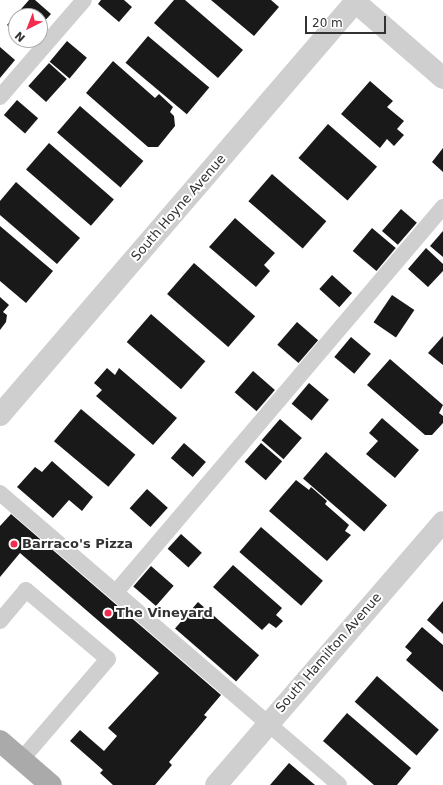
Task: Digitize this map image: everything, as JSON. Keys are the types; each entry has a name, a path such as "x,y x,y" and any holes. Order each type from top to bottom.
{"main road":[{"path":"0,741 51,785"}],"street":[{"path":"355,1 443,78"},
{"name":"South Hoyne Avenue","path":"0,415 355,1"},
{"name":"South Hamilton Avenue","path":"216,785 443,522"}],"lane":[{"path":"0,97 84,0"},
{"path":"116,592 443,207"},
{"path":"0,492 339,785"},
{"path":"0,620 26,590 108,659 21,760"}],"building":[{"path":"29,0 35,0 44,8 22,8"},
{"path":"101,0 124,0 132,7 119,22 98,4"},
{"path":"174,0 185,0 243,50 218,78 154,23"},
{"path":"211,0 271,0 279,7 254,36"},
{"path":"148,36 209,87 187,114 126,63"},
{"path":"67,41 87,58 70,78 50,62"},
{"path":"0,47 15,60 0,78"},
{"path":"113,61 155,98 159,94 173,107 170,112 174,116 175,126 158,147 148,147 86,93"},
{"path":"49,63 67,79 46,102 28,86"},
{"path":"370,81 393,101 387,107 404,121 397,129 404,135 394,146 387,139 380,148 341,114"},
{"path":"17,100 38,118 25,133 4,115"},
{"path":"80,106 143,161 120,188 57,132"},
{"path":"328,124 377,167 348,201 298,158"},
{"path":"49,143 114,199 91,226 26,169"},
{"path":"443,148 443,172 432,162"},
{"path":"272,174 326,221 303,248 248,201"},
{"path":"16,182 80,238 57,264 0,215 0,201"},
{"path":"401,209 417,223 398,245 382,231"},
{"path":"235,218 275,253 264,265 270,271 256,287 209,247"},
{"path":"0,226 53,271 26,303 0,281"},
{"path":"372,228 396,248 376,271 353,251"},
{"path":"443,231 443,257 430,246"},
{"path":"426,248 443,264 443,271 428,287 408,269"},
{"path":"194,263 255,316 228,347 167,294"},
{"path":"332,275 352,293 339,307 319,289"},
{"path":"392,295 414,310 396,337 374,322"},
{"path":"0,297 9,305 3,312 7,315 6,322 0,330"},
{"path":"151,314 205,361 181,389 127,342"},
{"path":"297,322 318,340 298,363 277,345"},
{"path":"443,336 443,365 428,353"},
{"path":"351,337 371,354 354,374 334,357"},
{"path":"390,359 443,405 439,413 443,416 443,423 432,435 425,435 367,385"},
{"path":"107,368 115,375 119,368 177,418 153,445 96,396 102,390 94,383"},
{"path":"253,371 275,390 257,411 235,392"},
{"path":"309,383 329,400 312,420 292,404"},
{"path":"81,409 135,455 108,487 54,441"},
{"path":"382,418 419,450 395,478 366,454 378,441 369,433"},
{"path":"280,419 302,438 284,459 262,440"},
{"path":"184,443 206,462 193,477 171,458"},
{"path":"261,443 282,461 266,480 245,462"},
{"path":"326,452 387,505 364,532 303,478"},
{"path":"52,461 93,497 82,511 69,500 53,518 17,487 35,467 42,472"},
{"path":"296,480 309,490 311,487 327,501 325,504 349,525 345,531 351,535 327,561 269,511"},
{"path":"147,489 168,508 150,527 130,508"},
{"name":"The Vineyard","path":"11,514 221,695 204,715 207,717 169,762 172,765 155,785 113,785 100,773 103,770 70,741 80,730 104,751 117,736 108,728 159,673 20,553 0,577 0,526"},
{"path":"261,527 323,581 301,606 239,552"},
{"path":"181,534 202,553 188,568 168,549"},
{"path":"233,565 282,608 276,615 283,621 276,628 269,623 262,630 213,587"},
{"path":"151,566 174,586 156,606 133,586"},
{"path":"443,601 443,634 427,620"},
{"path":"198,602 259,655 236,682 175,628"},
{"path":"422,627 443,645 443,692 406,660 412,653 405,647"},
{"path":"377,676 439,730 417,755 355,702"},
{"path":"347,713 411,768 397,785 374,785 323,741"},
{"path":"289,763 315,785 270,785"}],"place":[{"name":"Barraco's Pizza","path":"14,544"},
{"name":"The Vineyard","path":"108,613"}]}
